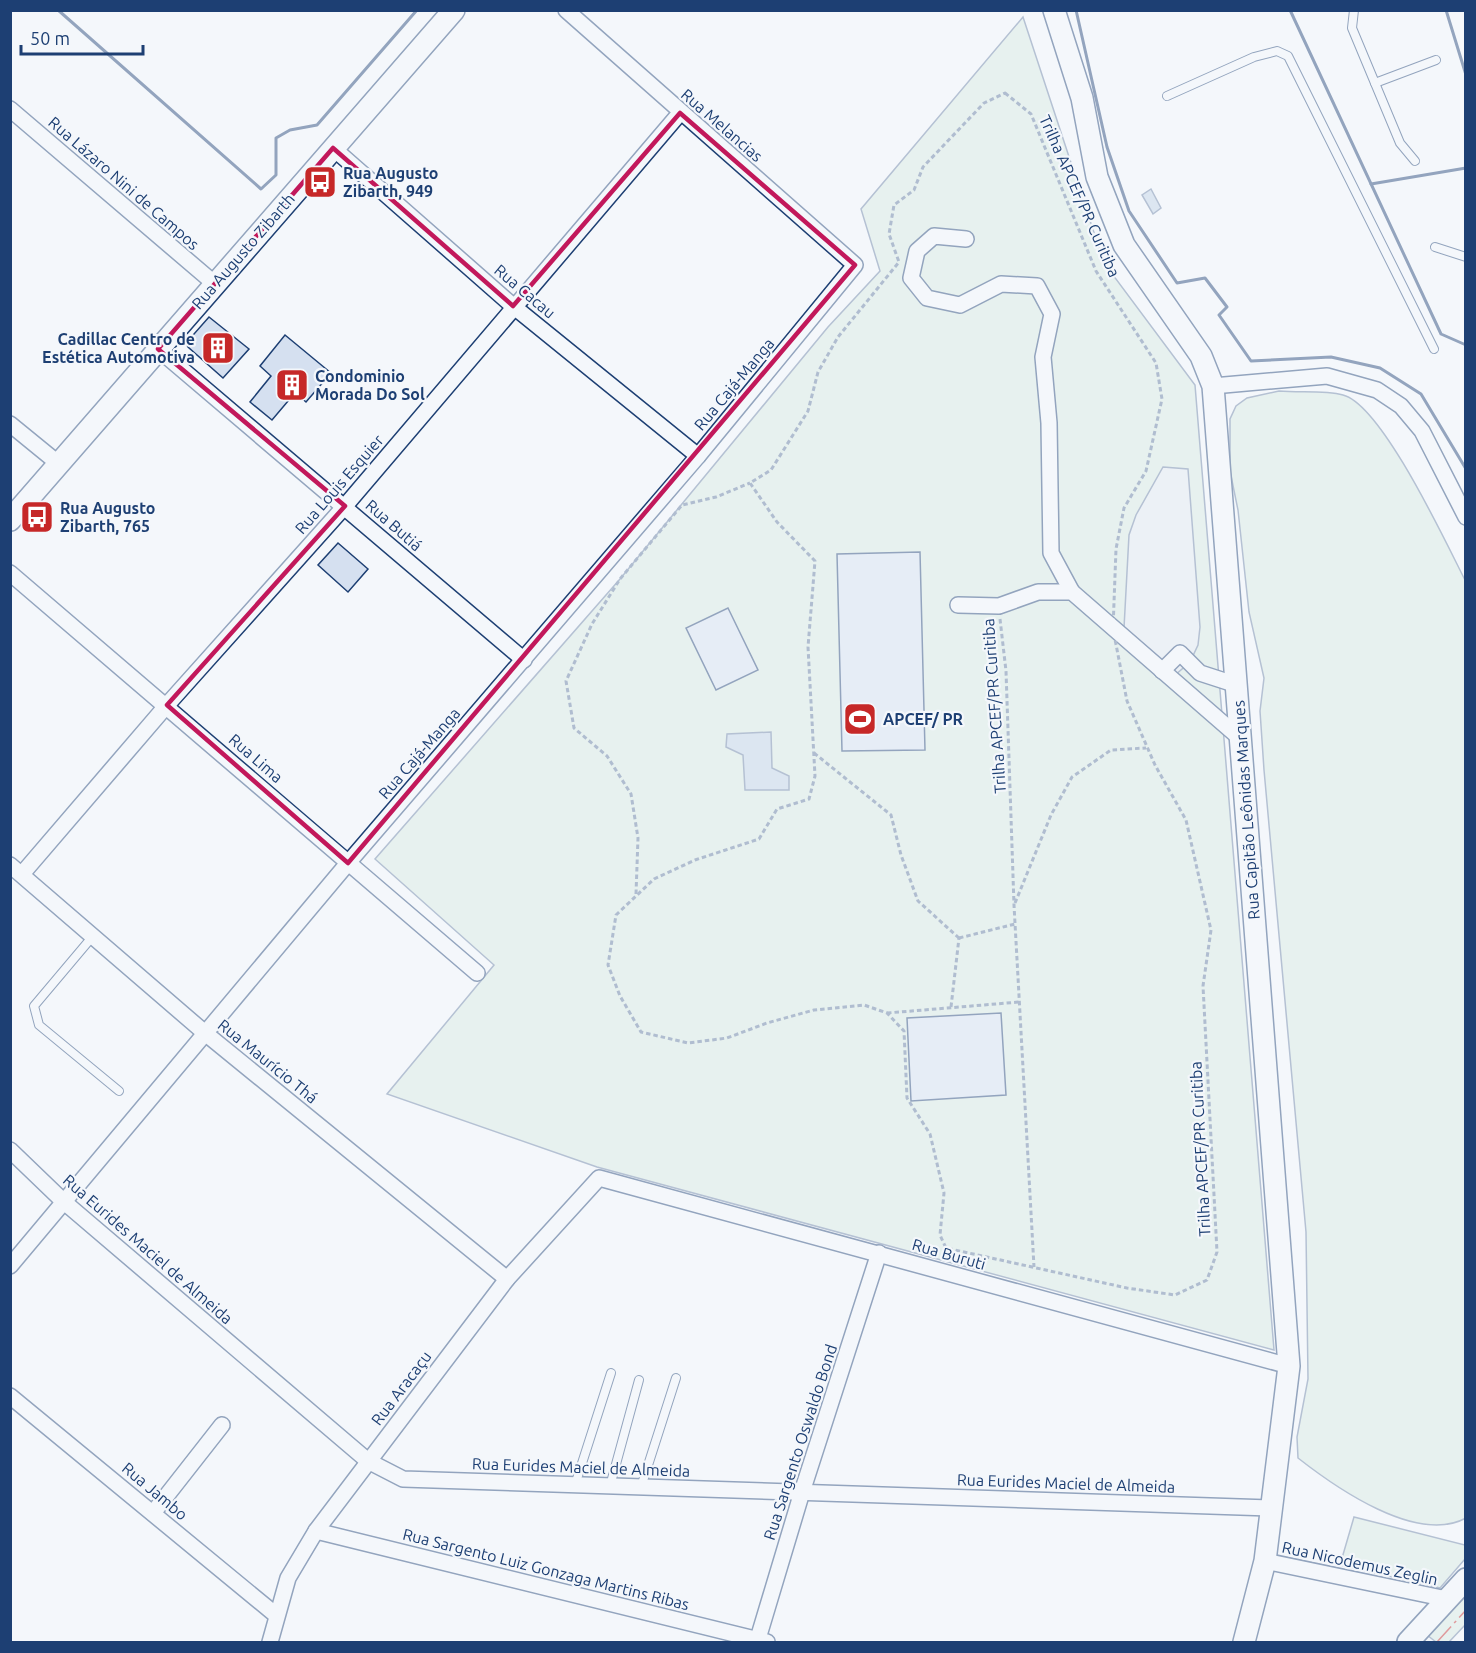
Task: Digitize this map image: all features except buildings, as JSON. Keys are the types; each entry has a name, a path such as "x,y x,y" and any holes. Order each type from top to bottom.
{"street":[{"name":"Rua Augusto Zibarth","path":"10,520 454,10"},
{"name":"Rua Melancias","path":"566,10 680,113 855,265"},
{"name":"Rua Capitão Leônidas Marques","path":"1054,10 1082,98 1097,177 1124,245 1201,356 1214,386 1289,1366 1265,1561 1244,1642"},
{"name":"Rua Lázaro Nini de Campos","path":"10,109 215,284"},
{"name":"Rua Louis Esquier","path":"16,870 345,506 513,306 680,113"},
{"name":"Rua Cacau","path":"333,148 513,306 698,456"},
{"path":"966,239 934,236 917,251 911,278 927,298 960,305 1001,284 1037,286 1052,314 1043,357 1049,423 1051,553 1072,592 1241,740"},
{"name":"Rua Cajá-Manga","path":"10,1266 348,863 698,456 855,265"},
{"name":"Rua Butiá","path":"158,349 524,660"},
{"path":"1214,386 1328,376 1377,390 1401,406 1422,431 1466,517"},
{"path":"10,424 59,464"},
{"name":"Rua Lima","path":"10,573 167,705 477,973"},
{"path":"958,605 999,606 1038,592 1072,592"},
{"path":"1162,671 1179,653 1200,673 1237,685"},
{"path":"1183,691 1200,673"},
{"name":"Rua Maurício Thá","path":"16,870 205,1033 507,1279"},
{"name":"Rua Eurides Maciel de Almeida","path":"10,1150 63,1201 368,1461 403,1479 1270,1508"},
{"name":"Rua Buruti","path":"599,1178 1289,1366"},
{"name":"Rua Aracaçu","path":"270,1642 288,1578 316,1531 507,1279 599,1178"},
{"name":"Rua Sargento Oswaldo Bond","path":"761,1642 802,1492 879,1253"},
{"name":"Rua Jambo","path":"10,1396 276,1615"},
{"path":"153,1513 222,1425"},
{"name":"Rua Sargento Luiz Gonzaga Martins Ribas","path":"316,1531 761,1642"},
{"name":"Rua Nicodemus Zeglin","path":"1265,1561 1447,1599"},
{"path":"1408,1642 1466,1579"}],"lane":[{"path":"1354,10 1352,28 1400,142 1415,161"},
{"path":"1167,96 1254,57 1277,51 1288,56 1434,349"},
{"path":"1375,83 1436,60"},
{"path":"1435,247 1466,256"},
{"path":"93,936 34,1006 35,1017 39,1025 119,1091"},
{"path":"575,1485 611,1373"},
{"path":"641,1487 676,1378"},
{"path":"610,1486 639,1380"}],"path":[{"name":"Trilha APCEF/PR Curitiba","path":"636,896 638,838 631,794 607,756 574,728 566,681 592,624 620,579 682,506 716,497 750,483 771,470 808,411 818,372 838,337 899,262 889,234 894,205 914,190 923,167 984,103 1005,93 1031,114 1096,271 1156,363 1162,399 1146,471 1124,508 1116,549 1113,629 1127,701 1147,748 1186,820 1210,930 1203,986 1217,1252 1207,1280 1175,1295 946,1248 940,1235 944,1193 930,1134 907,1098 904,1031 887,1013"},
{"path":"750,483 777,522 815,561 808,647 814,753 814,776 809,800 777,809 759,839 695,860 654,879 616,915 608,965 620,996 641,1032 688,1042 727,1038 767,1023 814,1010 864,1005 887,1013 1019,1002"},
{"name":"Trilha APCEF/PR Curitiba","path":"999,606 1007,682 1014,905 1034,1267"},
{"path":"1014,905 1051,815 1072,777 1111,750 1147,748"},
{"path":"814,753 891,815 901,855 918,901 958,938"},
{"path":"958,938 1015,924"},
{"path":"951,1008 958,938"}],"highlighted area":[{"path":"680,113 855,265 348,863 167,705 345,506 158,349 333,148 513,306"}],"shaded area":[{"name":"APCEF/ PR","path":"1023,17 1104,263 1195,385 1274,1350 597,1167 387,1094 494,965 375,859 620,579 828,327 880,271 861,209"},
{"path":"1279,391 1336,393 1359,404 1376,423 1412,477 1465,580 1466,1518 1446,1524 1424,1524 1401,1519 1378,1509 1354,1497 1298,1458 1297,1437 1308,1379 1306,1232 1264,770 1260,711 1264,678 1249,612 1238,510 1230,471 1230,419 1236,406 1247,398"},
{"path":"1163,467 1188,469 1200,627 1198,645 1190,662 1174,676 1124,628 1129,535 1136,515"},
{"path":"1354,1517 1465,1545 1465,1559 1440,1588 1340,1565"},
{"path":"1465,1593 1465,1625 1449,1642 1436,1642 1427,1635"}],"water":[{"path":"1151,189 1161,208 1153,214 1142,195"},
{"path":"771,732 772,768 789,776 789,790 745,790 743,755 726,747 727,734"}],"wall":[{"path":"58,10 261,189 276,175 276,138 290,130 317,125 417,10"},
{"path":"1076,10 1107,147 1129,211 1177,283 1205,278 1227,307 1219,315 1251,361 1331,357 1380,368 1421,394 1466,469"},
{"path":"1290,10 1441,334 1466,345"},
{"path":"1446,10 1466,75"},
{"path":"1371,184 1466,168"}],"power":[{"path":"1437,1642 1466,1610"}],"place":[{"name":"Rua Augusto Zibarth, 949","path":"320,182"},
{"name":"Cadillac Centro de Estética Automotiva","path":"218,348"},
{"name":"Condominio Morada Do Sol","path":"292,385"},
{"name":"Rua Augusto Zibarth, 765","path":"37,517"},
{"name":"APCEF/ PR","path":"860,719"}]}
